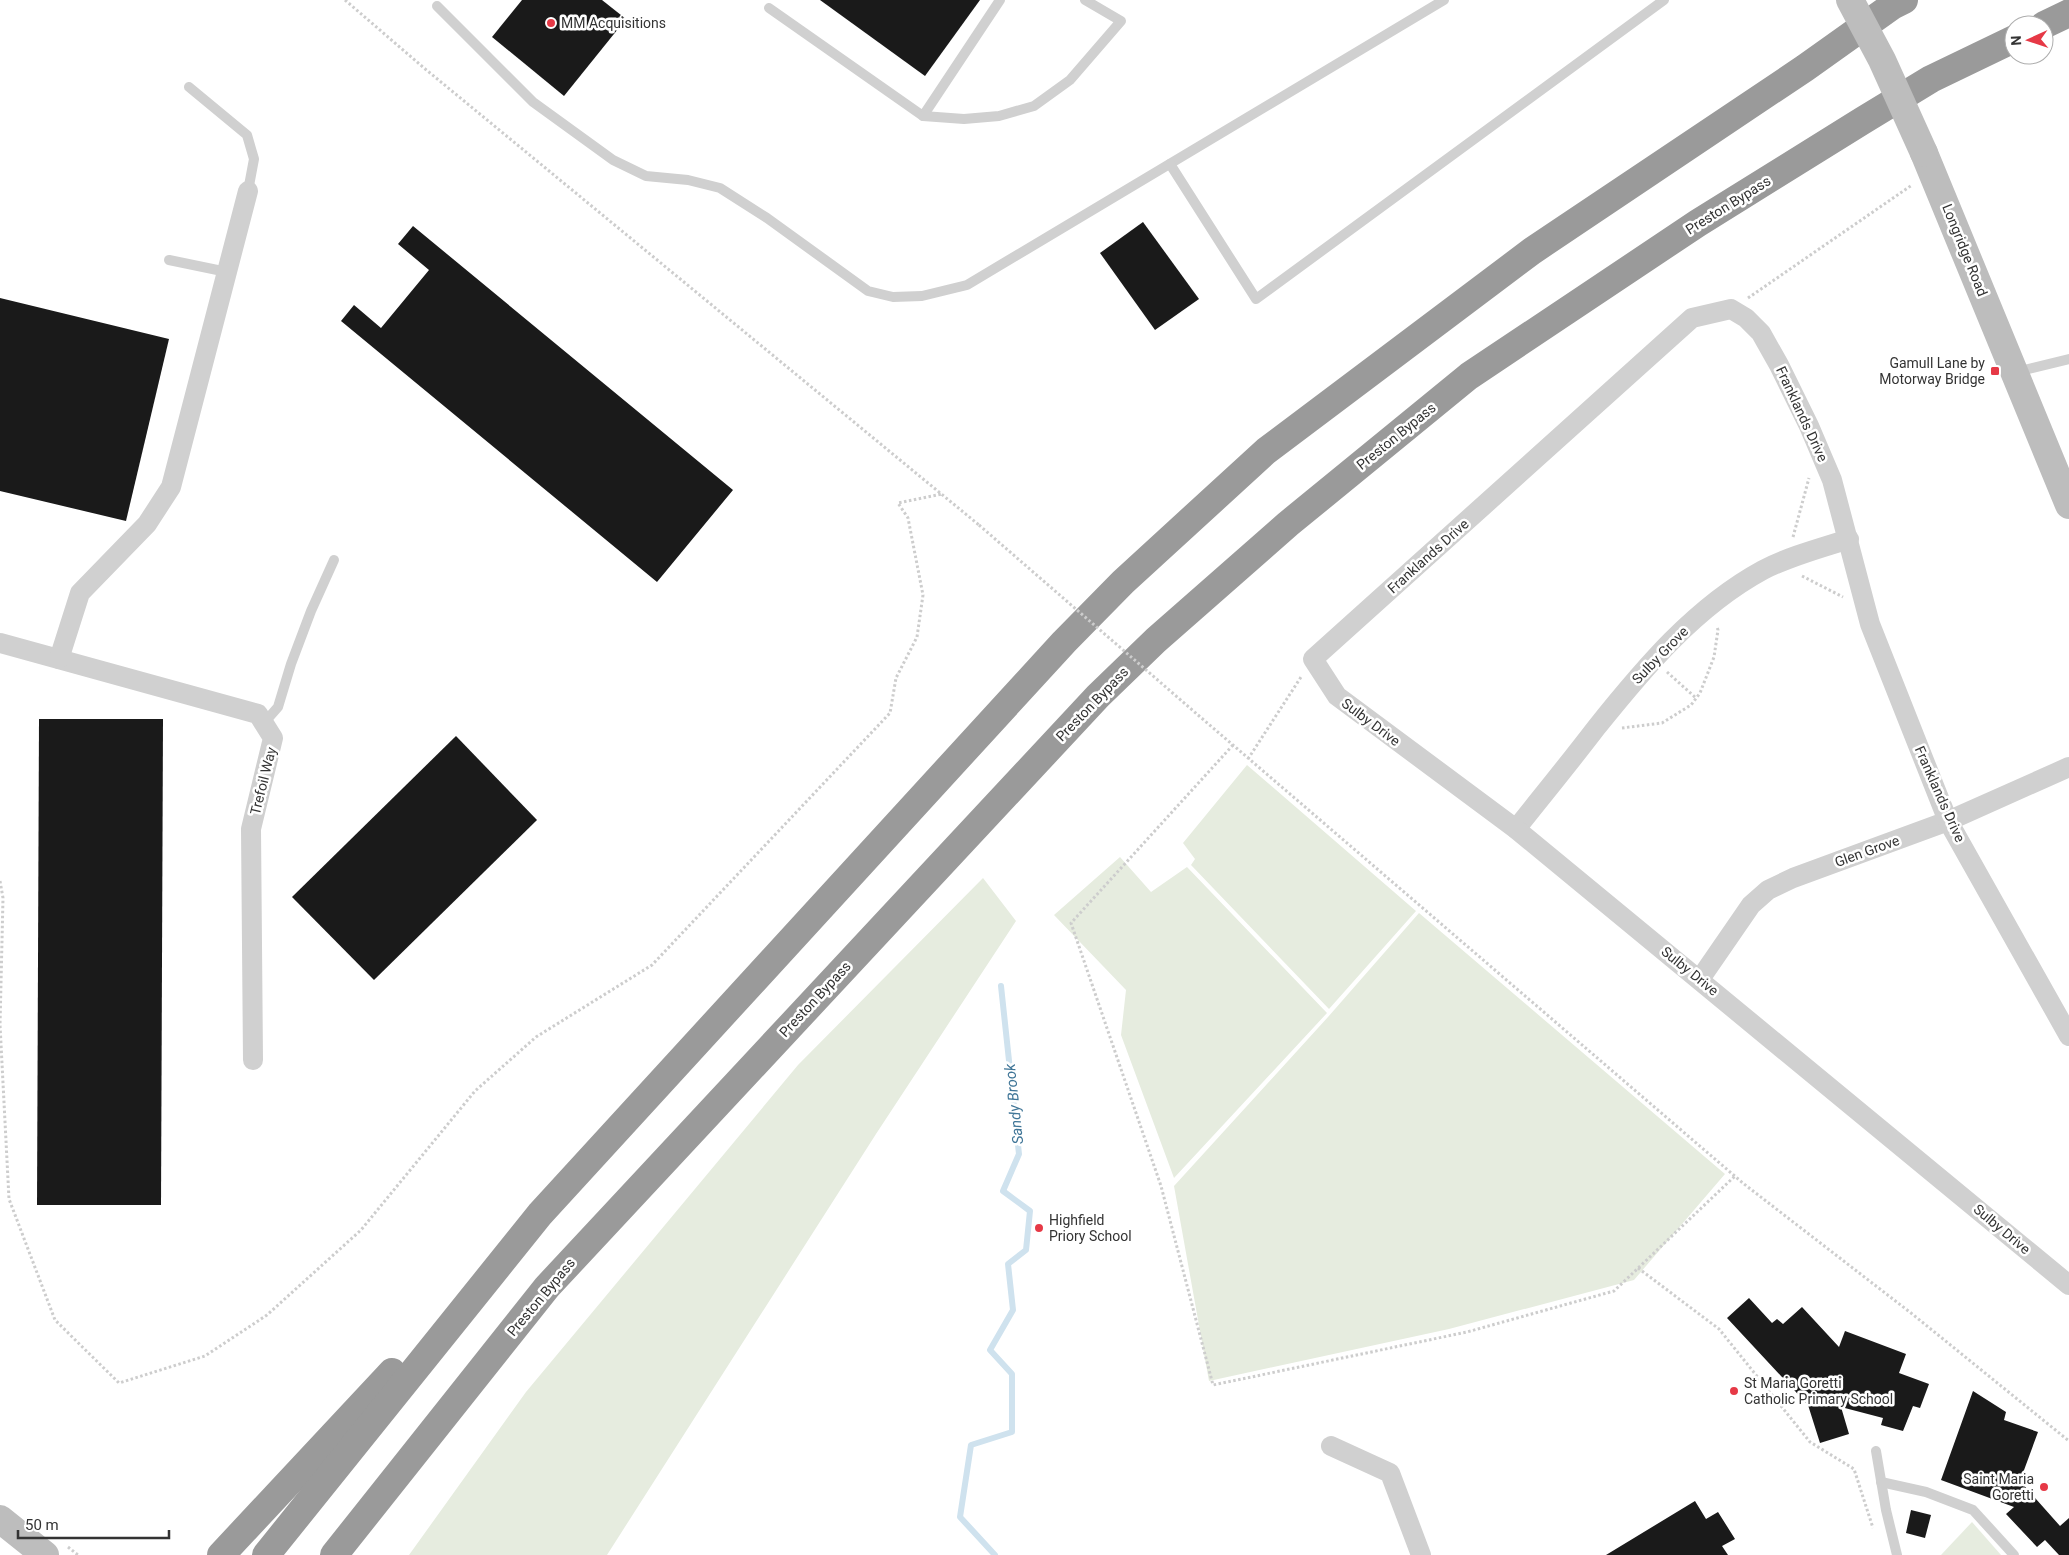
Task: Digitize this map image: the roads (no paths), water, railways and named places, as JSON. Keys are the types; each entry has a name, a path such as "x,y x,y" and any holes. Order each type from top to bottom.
{"highway":[{"path":"221,1555 540,1214 1064,642 1123,582 1266,451 1532,251 1904,0"},
{"path":"2054,20 2069,13"},
{"name":"Preston Bypass","path":"334,1555 554,1279 1098,696 1156,640 1288,524 1469,376 1698,223 1931,79 2004,44"},
{"path":"266,1555 540,1214"},
{"path":"354,1555 526,1313"}],"main road":[{"name":"Longridge Road","path":"1850,0 1882,60 1928,162 2069,505"},
{"path":"0,1519 45,1555"}],"street":[{"path":"59,659 80,593 147,524 171,487 248,191"},
{"name":"Franklands Drive","path":"1313,659 1692,318 1731,309 1746,318 1761,333 1809,426 1828,470 1849,539 1870,624 1948,821 2069,1036"},
{"name":"Sulby Grove","path":"1516,829 1653,659 1708,608 1727,592 1765,569 1849,539"},
{"path":"0,643 258,714 264,723"},
{"name":"Sulby Drive","path":"1313,659 1337,696 1516,829 2065,1273"},
{"name":"Trefoil Way","path":"253,1060 251,829 273,738 264,723"},
{"name":"Glen Grove","path":"1700,979 1752,905 1768,890 1793,878 1948,821 2069,767"},
{"path":"1331,1446 1390,1473 1421,1555"}],"lane":[{"path":"923,116 1000,0"},
{"path":"769,8 923,116 964,119 999,116 1034,106 1070,80 1121,21 1085,0"},
{"path":"437,2 533,102 613,160 646,176 688,180 720,188 768,218 868,291 893,297 922,296 967,285 1444,0"},
{"path":"1170,164 1256,300 1664,0"},
{"path":"189,87 247,135 254,158 248,191"},
{"path":"169,260 227,272"},
{"path":"2015,373 2069,358"},
{"path":"264,723 278,707 291,664 311,611 334,560"},
{"path":"1876,1450 1897,1555"},
{"path":"1881,1482 1926,1492 1973,1510 2014,1555"}],"waterway":[{"name":"Sandy Brook","path":"995,1555 960,1517 971,1445 1012,1432 1012,1374 990,1350 1013,1310 1008,1264 1026,1250 1030,1211 1003,1191 1019,1154 1001,986"}],"place":[{"name":"MM Acquisitions","path":"551,23"},
{"name":"Gamull Lane by Motorway Bridge","path":"1995,371"},
{"name":"Highfield Priory School","path":"1039,1228"},
{"name":"St Maria Goretti Catholic Primary School","path":"1734,1391"},
{"name":"Saint Maria Goretti","path":"2044,1487"}]}
